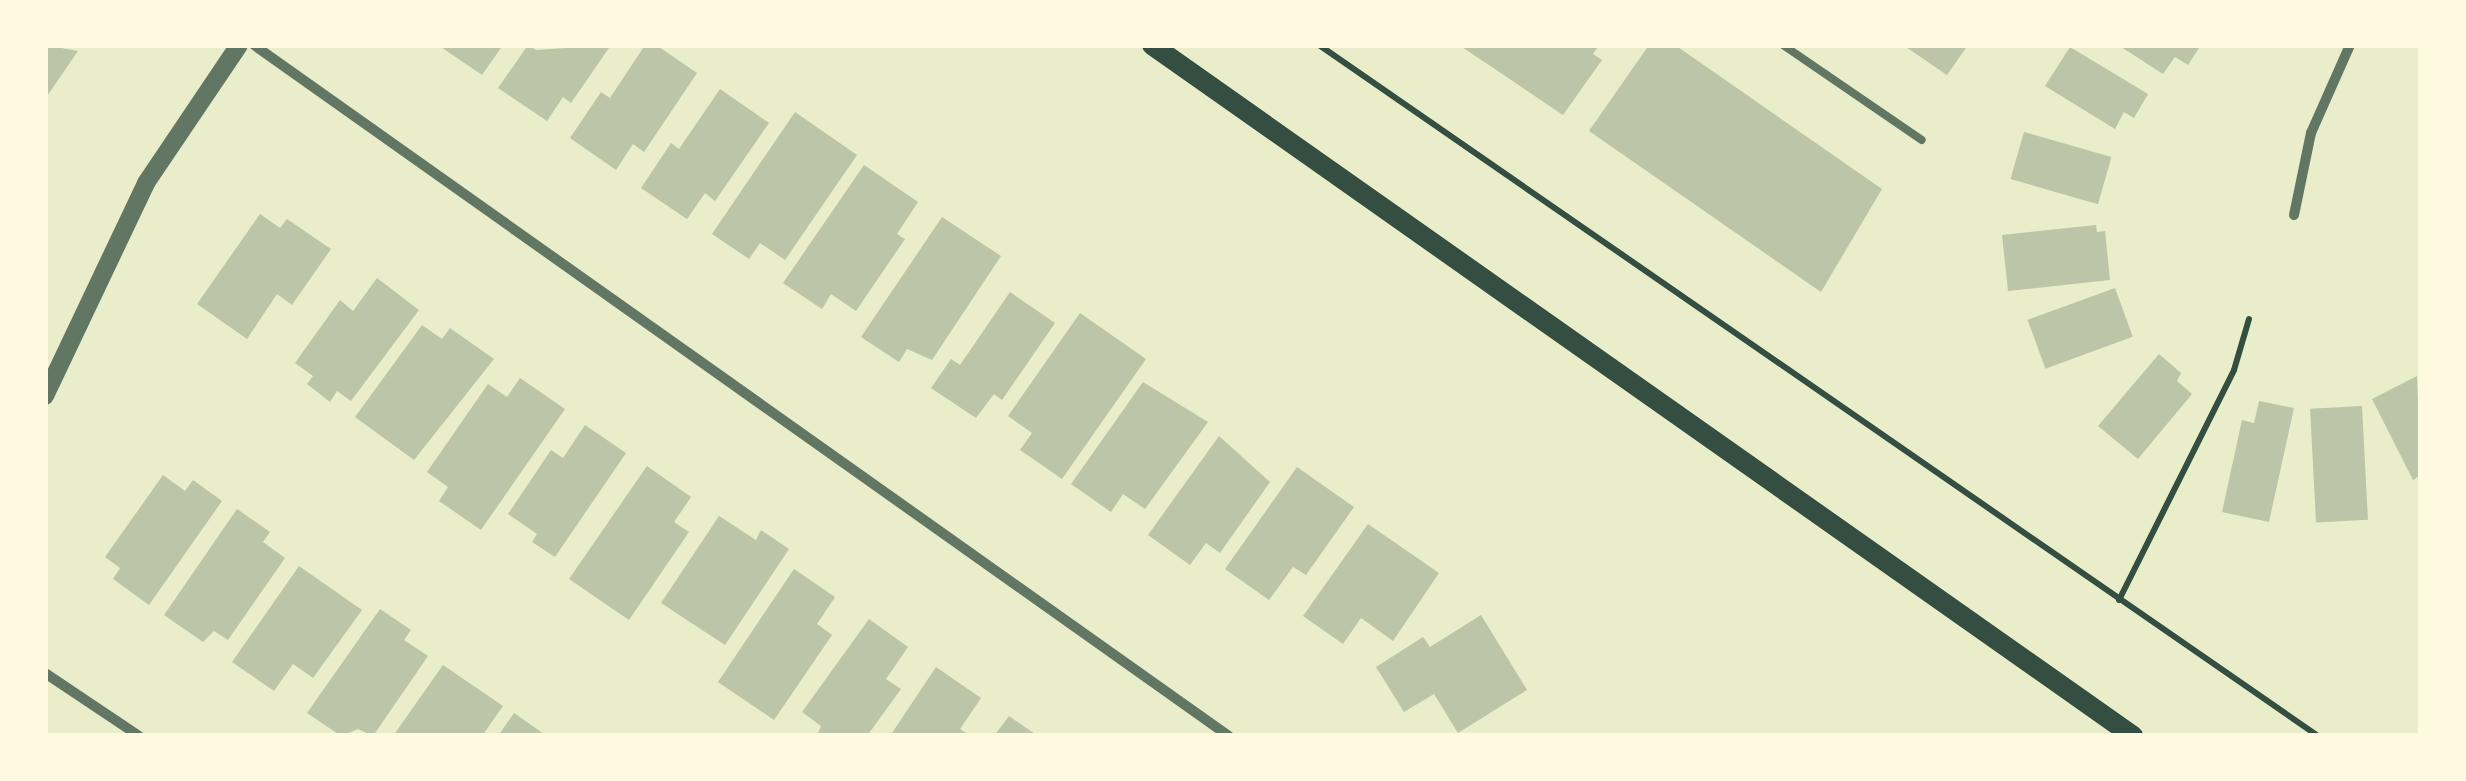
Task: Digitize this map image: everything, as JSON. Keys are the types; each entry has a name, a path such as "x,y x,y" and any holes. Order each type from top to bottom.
{"main road":[{"path":"1152,45 2133,736"}],"street":[{"path":"45,396 146,183 240,45"},
{"path":"254,45 1229,736"},
{"path":"2294,215 2311,133 2350,45"},
{"path":"45,674 139,736"}],"lane":[{"path":"1784,45 1922,140"}],"path":[{"path":"1319,45 2318,736"},
{"path":"2119,600 2234,370 2249,319"}],"building":[{"path":"45,45 78,51 45,99"},
{"path":"438,45 503,45 482,75"},
{"path":"528,45 536,50 611,45 571,103 563,97 547,121 498,88"},
{"path":"645,45 656,45 697,73 644,152 633,144 616,170 570,138 601,92 610,98"},
{"path":"1459,45 1599,45 1593,54 1602,60 1563,115"},
{"path":"1649,45 1675,45 1882,189 1821,292 1589,131"},
{"path":"1903,45 1968,45 1947,75"},
{"path":"2118,45 2201,45 2188,65 2175,57 2163,74"},
{"path":"2070,47 2148,94 2134,118 2124,112 2115,129 2045,86"},
{"path":"720,89 769,123 715,201 705,193 687,219 641,188 671,143 679,149"},
{"path":"795,112 857,155 785,260 760,243 749,259 712,234"},
{"path":"2024,132 2111,157 2098,204 2010,179"},
{"path":"864,165 918,202 897,234 905,239 856,311 831,294 822,309 783,283"},
{"path":"260,214 280,228 287,219 331,249 292,305 277,294 247,339 197,304"},
{"path":"942,217 1001,256 932,360 907,349 899,362 861,337"},
{"path":"2096,225 2097,232 2105,231 2110,280 2008,291 2002,235"},
{"path":"377,278 419,310 351,401 337,391 330,402 307,384 313,376 295,363 340,300 353,311"},
{"path":"2115,288 2133,337 2045,369 2028,320"},
{"path":"1010,292 1055,323 1002,400 994,394 976,418 931,388 951,359 960,365"},
{"path":"1080,313 1146,359 1062,479 1020,450 1032,433 1008,416"},
{"path":"422,325 442,339 450,328 494,359 414,460 355,417"},
{"path":"2159,354 2181,373 2177,381 2192,394 2138,459 2098,426"},
{"path":"2417,376 2421,475 2413,480 2372,399"},
{"path":"520,378 565,409 481,530 439,501 448,487 427,472 488,384 507,397"},
{"path":"1143,382 1208,422 1145,509 1123,494 1111,512 1071,484"},
{"path":"2259,401 2294,408 2269,522 2222,512 2242,420 2254,423"},
{"path":"2362,406 2368,520 2316,523 2310,409"},
{"path":"585,425 626,453 555,557 532,542 537,534 508,514 551,450 563,458"},
{"path":"1219,436 1270,482 1220,553 1206,543 1190,565 1148,535"},
{"path":"647,466 691,497 674,522 689,532 629,620 569,579"},
{"path":"1297,467 1354,507 1306,575 1293,567 1269,600 1225,569"},
{"path":"163,475 185,491 193,480 222,501 149,605 113,579 120,568 105,557"},
{"path":"237,509 270,532 263,542 285,558 228,640 214,631 203,642 164,615"},
{"path":"719,516 756,540 761,530 789,549 725,645 661,603"},
{"path":"1368,524 1439,573 1393,641 1361,618 1343,644 1303,616"},
{"path":"299,566 362,610 313,678 293,664 274,691 232,662"},
{"path":"794,569 835,597 817,624 832,635 774,720 718,682"},
{"path":"380,609 411,630 404,640 428,656 373,736 358,729 341,736 307,713"},
{"path":"1481,615 1527,690 1458,733 1434,694 1404,712 1376,667 1423,637 1430,647"},
{"path":"869,619 908,647 886,679 901,689 867,736 817,736 821,726 802,712"},
{"path":"443,665 503,706 482,736 393,736"},
{"path":"936,667 981,698 960,729 971,736 890,736"},
{"path":"514,713 547,736 498,736"},
{"path":"1009,716 1038,736 994,736"}]}
